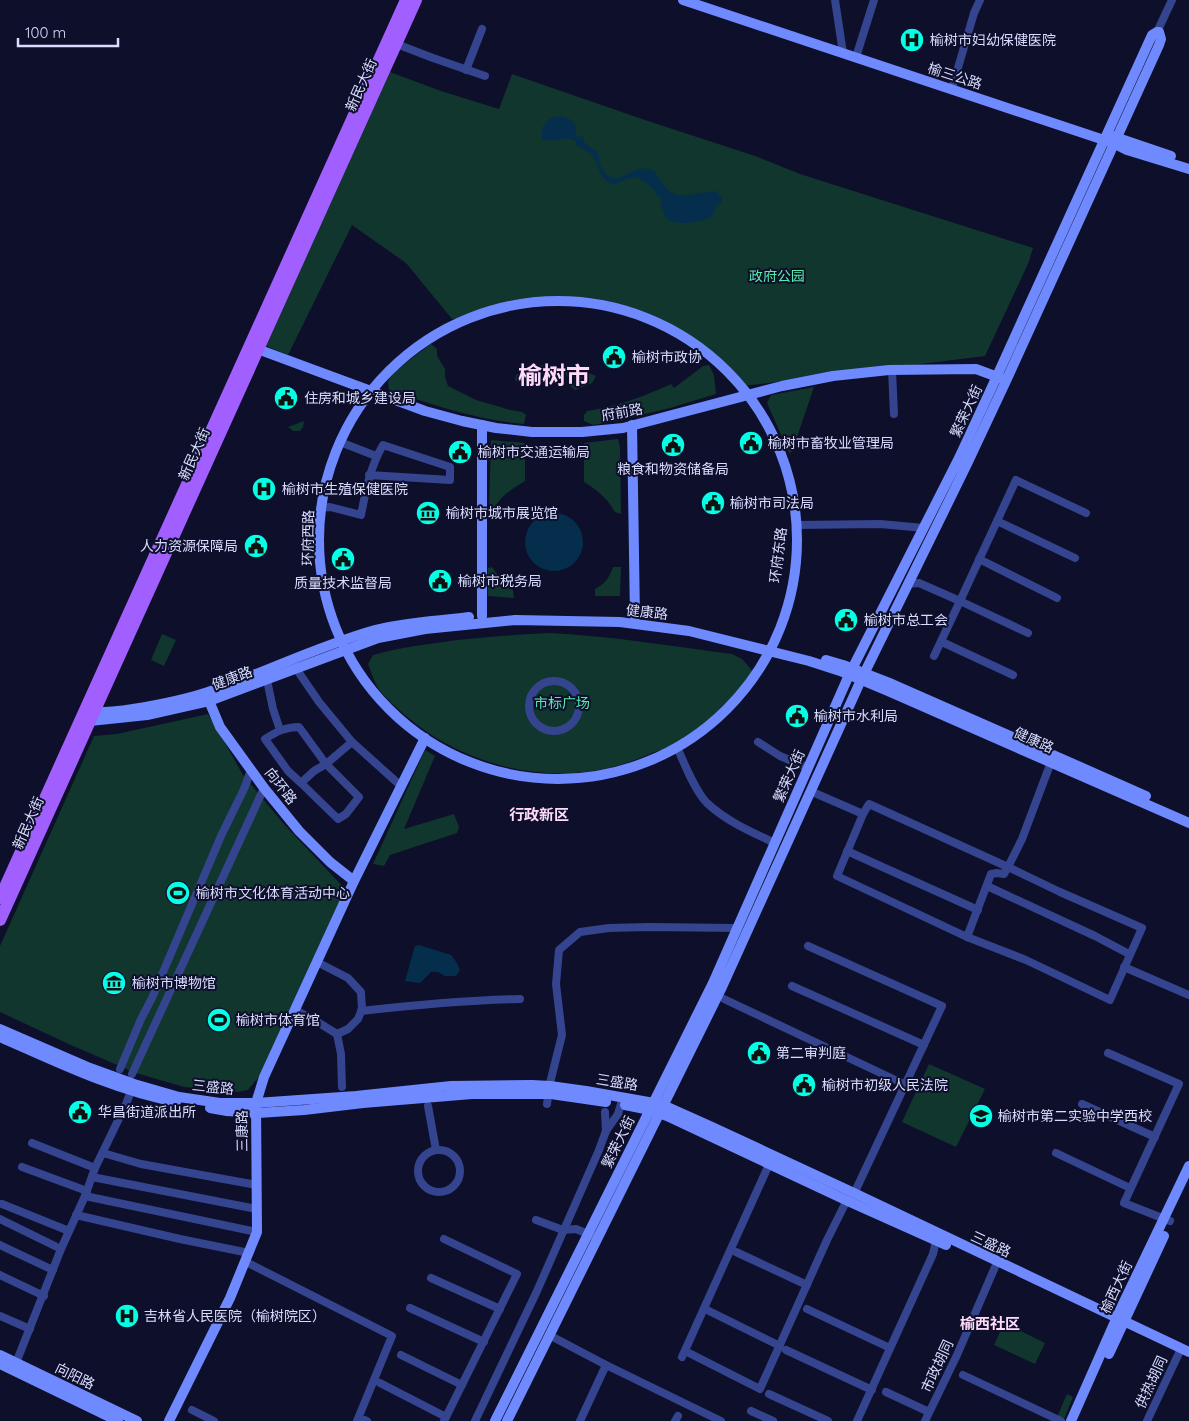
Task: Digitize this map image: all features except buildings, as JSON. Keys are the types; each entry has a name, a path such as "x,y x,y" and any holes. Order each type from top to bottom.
{"main road":[{"name":"新民大街","path":"392,42 406,0"},
{"name":"新民大街","path":"0,898 87,715 392,42 416,0"},
{"name":"榆三公路","path":"683,0 842,50"},
{"name":"榆三公路","path":"700,0 856,55 1110,139 1189,162"},
{"name":"繁荣大街","path":"495,1421 593,1236 657,1108 722,987 862,676 968,462 1002,379 1110,139 1161,39 1161,35 1157,32"},
{"name":"榆三公路","path":"856,55 953,85 1110,139 1127,150 1189,169"},
{"name":"环府西路","path":"543,779 514,775 484,767 457,756 410,728 383,703 358,672 343,646 329,610 322,578 319,545 321,508 326,479 340,442 352,418 371,391 394,366 419,345 448,328 478,314 511,305 544,301 577,301"},
{"name":"环府东路","path":"543,779 573,779 603,775 632,768 660,757 686,742 711,725 733,705 752,682 780,632 796,525 793,497 781,457 764,418 749,394 727,369 701,347 673,329 642,316 610,306 577,301"},
{"name":"府前路","path":"253,348 425,411 462,422 532,432 555,433 623,428 749,394 833,376 892,370 976,369 1002,379"},
{"name":"繁荣大街","path":"657,1108 851,672 959,458 1002,379"},
{"path":"482,425 482,616"},
{"path":"632,425 635,618"},
{"name":"健康路","path":"87,715 147,715 208,697 343,646 376,630 403,624 514,613 635,618 688,626 772,648 809,661 851,672 1189,816"},
{"name":"健康路","path":"343,646 425,629 514,620 620,622 658,626 772,648"},
{"name":"健康路","path":"862,676 1189,823"},
{"name":"向环路","path":"208,697 220,728 264,788 299,831 330,862 354,881"},
{"name":"新民大街","path":"0,920 87,715"},
{"name":"三康路","path":"169,1421 230,1298 257,1232 255,1108 264,1077 354,881 425,738"},
{"name":"三盛路","path":"0,1029 133,1087 179,1097 255,1108 451,1086 583,1098 657,1108"},
{"path":"0,1037 88,1075 133,1087"},
{"name":"三盛路","path":"548,1095 657,1108 771,1159 936,1241 1119,1322"},
{"name":"榆西大街","path":"1071,1421 1167,1220 1189,1166"},
{"name":"榆西大街","path":"1167,1220 1189,1181"},
{"name":"三盛路","path":"850,1198 940,1235 1184,1353 1189,1358"},
{"name":"繁荣大街","path":"507,1421 549,1335 593,1236"},
{"name":"榆西大街","path":"1078,1421 1119,1322"},
{"name":"向阳路","path":"0,1355 137,1421"},
{"name":"向阳路","path":"0,1364 118,1421"}],"street":[{"path":"835,0 842,50"},
{"path":"856,55 874,0"},
{"path":"953,85 980,0"},
{"path":"1157,32 1172,0"},
{"path":"466,70 482,29"},
{"path":"392,42 485,76"},
{"path":"892,370 894,414"},
{"path":"340,442 376,456"},
{"path":"321,508 330,507 361,515 369,475 376,456 383,445 450,467 450,480 369,475"},
{"path":"934,656 1016,480 1086,513"},
{"path":"997,521 1075,558"},
{"path":"796,525 853,523 924,528"},
{"path":"979,559 1056,598"},
{"path":"908,584 919,583 1028,633"},
{"path":"942,642 1013,675"},
{"path":"293,665 319,702 352,742 401,786"},
{"path":"266,675 273,709 280,730"},
{"path":"550,682 570,687 578,699 579,706 578,714 569,726 555,731 540,727 535,722 529,708 530,700 537,688 550,682"},
{"path":"299,727 326,764 358,798 346,814 338,819 288,771 265,740 280,730 299,727"},
{"path":"301,783 314,770 326,764 352,742"},
{"path":"758,742 780,756 808,768"},
{"path":"677,747 696,787 706,802 749,831 775,843"},
{"path":"967,937 991,874 1004,874 1022,839 1051,762"},
{"path":"120,1069 221,836 241,797 251,770"},
{"path":"132,1074 264,788"},
{"path":"810,791 863,814"},
{"path":"869,804 1142,928 1110,1000 1026,960 967,937 837,876 863,814 869,804"},
{"path":"847,851 978,910"},
{"path":"987,886 1130,954"},
{"path":"548,1095 562,1035 556,984 559,950 580,932 610,928 737,928"},
{"path":"771,1159 686,1355 760,1389 783,1348 807,1284 906,1084 942,1006 808,946"},
{"path":"317,962 348,978 361,992 362,1011 358,1019 348,1029 337,1034"},
{"path":"1124,967 1189,996"},
{"path":"792,986 924,1045"},
{"path":"362,1011 469,1000 520,999"},
{"path":"724,999 906,1084"},
{"path":"294,1010 337,1034 341,1054 342,1087"},
{"path":"1108,1052 1179,1084 1124,1203 1167,1220"},
{"path":"16,1363 61,1249 86,1194 93,1172 133,1087"},
{"path":"475,1421 538,1291 606,1132 618,1114 621,1104"},
{"path":"1082,1104 1155,1137"},
{"path":"428,1106 436,1150"},
{"path":"605,1112 606,1132"},
{"path":"32,1142 93,1172 257,1209"},
{"path":"436,1150 450,1153 459,1164 459,1179 449,1190 443,1192 428,1189 420,1181 418,1175 418,1168 424,1156 436,1150"},
{"path":"103,1153 141,1164 257,1185"},
{"path":"1056,1153 1130,1188"},
{"path":"22,1167 86,1194 257,1232"},
{"path":"2,1204 69,1230"},
{"path":"76,1215 247,1257 392,1336 363,1421"},
{"path":"0,1219 61,1249"},
{"path":"536,1220 563,1230 576,1228 593,1236"},
{"path":"380,1383 445,1419 517,1274 444,1239"},
{"path":"857,1421 933,1254 936,1241"},
{"path":"0,1245 53,1270"},
{"path":"736,1252 807,1284"},
{"name":"市政胡同","path":"926,1421 995,1267"},
{"path":"0,1274 44,1296"},
{"path":"431,1278 500,1309"},
{"path":"410,1308 484,1342"},
{"path":"807,1309 890,1348"},
{"path":"709,1311 872,1390"},
{"path":"0,1316 30,1329"},
{"path":"549,1335 721,1421"},
{"name":"供热胡同","path":"1147,1421 1184,1353"},
{"path":"401,1355 462,1385"},
{"path":"580,1421 606,1365"},
{"path":"963,1375 1061,1421"},
{"path":"886,1392 929,1412"},
{"path":"769,1394 828,1421"},
{"path":"192,1410 214,1421"},
{"path":"751,1411 773,1421"}],"green space":[{"name":"政府公园","path":"390,72 441,91 499,109 512,74 755,156 800,174 1033,248 1028,264 985,356 743,386 721,365 674,331 622,310 594,304 564,301 534,302 452,319 406,263 352,225 288,355 266,346"},
{"path":"431,344 437,349 437,356 445,369 448,386 476,400 522,412 526,415 524,424 472,415 389,390 388,382 392,373"},
{"path":"544,365 542,384 528,386 515,380 516,375 531,367"},
{"path":"709,365 714,375 716,394 620,420 593,425 584,421 584,415 587,411 610,407 671,384 674,388 703,366"},
{"path":"563,366 576,368 596,376 592,383 575,390 570,386"},
{"path":"814,387 792,452 789,453 767,403 771,395"},
{"path":"304,421 300,431 293,431 288,427"},
{"path":"618,439 620,447 621,514 615,512 601,495 584,482 584,443"},
{"path":"491,440 525,443 525,481 503,497 494,510 489,511"},
{"path":"492,567 504,584 513,590 514,598 488,596 488,568"},
{"path":"613,567 621,567 620,596 595,596 595,589 606,580"},
{"name":"市标广场","path":"550,633 618,639 732,654 742,659 756,675 721,715 701,732 676,747 657,751 603,769 573,773 550,773 505,767 462,752 442,741 423,729 387,699 378,688 368,664 373,655 415,646 457,640"},
{"path":"162,634 176,640 164,666 151,660"},
{"name":"榆树市文化体育活动中心","path":"208,714 243,775 283,823 346,890 259,1077 248,1090 238,1092 184,1087 136,1073 0,1012 0,946 94,736 117,734"},
{"path":"425,750 435,756 404,829 454,814 459,827 457,833 390,855 384,866 373,864"},
{"path":"929,1064 985,1089 956,1147 902,1122"},
{"path":"1004,1323 1045,1343 1035,1364 994,1345"},
{"path":"1067,1394 1073,1397 1064,1419 1057,1417"}],"water":[{"path":"559,116 570,119 574,123 576,126 575,134 579,137 582,136 586,144 599,155 601,167 611,177 621,177 638,169 645,168 652,170 666,188 674,194 688,195 716,191 722,198 722,202 716,206 712,217 706,219 683,223 666,219 662,203 660,202 661,197 656,195 656,192 646,182 633,178 614,185 601,174 594,157 576,145 576,141 572,139 551,141 542,139 542,130 545,123"},
{"path":"554,513 570,518 578,526 583,542 578,558 570,566 554,571 538,566 530,558 525,542 530,526 538,518"},
{"path":"419,945 451,955 460,970 456,976 445,976 438,972 431,972 420,983 405,981 415,946"}],"place":[{"name":"榆树市妇幼保健医院","path":"912,40"},
{"name":"榆树市政协","path":"614,357"},
{"name":"住房和城乡建设局","path":"286,398"},
{"name":"榆树市畜牧业管理局","path":"751,443"},
{"name":"粮食和物资储备局","path":"673,445"},
{"name":"榆树市交通运输局","path":"460,452"},
{"name":"榆树市生殖保健医院","path":"264,489"},
{"name":"榆树市司法局","path":"713,503"},
{"name":"榆树市城市展览馆","path":"428,513"},
{"name":"人力资源保障局","path":"256,546"},
{"name":"质量技术监督局","path":"343,559"},
{"name":"榆树市税务局","path":"440,581"},
{"name":"榆树市总工会","path":"846,620"},
{"name":"榆树市水利局","path":"797,716"},
{"name":"榆树市文化体育活动中心","path":"178,893"},
{"name":"榆树市博物馆","path":"114,983"},
{"name":"榆树市体育馆","path":"219,1020"},
{"name":"第二审判庭","path":"759,1053"},
{"name":"榆树市初级人民法院","path":"804,1085"},
{"name":"华昌街道派出所","path":"80,1112"},
{"name":"榆树市第二实验中学西校","path":"981,1116"},
{"name":"吉林省人民医院（榆树院区）","path":"127,1316"}],"district":[{"name":"榆树市","path":"554,375"},
{"name":"行政新区","path":"539,814"},
{"name":"榆西社区","path":"990,1323"}]}
